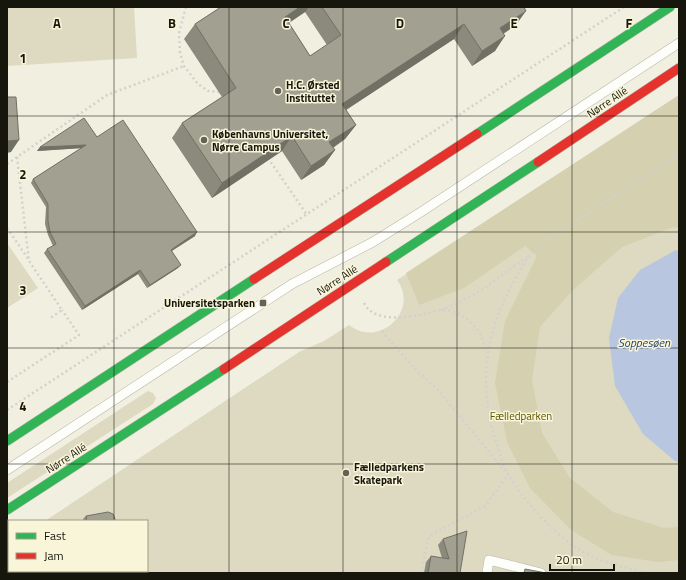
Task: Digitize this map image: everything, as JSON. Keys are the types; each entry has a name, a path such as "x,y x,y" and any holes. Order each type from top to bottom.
{"street":[{"path":"7,441 670,7"},
{"name":"Nørre Allé","path":"7,510 306,315 679,68"}],"lane":[{"path":"7,470 292,284 373,242 421,212 679,43"},
{"path":"486,573 489,560 541,573"}],"path":[{"path":"186,7 179,33 180,53 184,66 198,84 208,91 222,92"},
{"path":"7,410 624,7"},
{"path":"7,164 107,95 184,66"},
{"path":"361,298 366,308 373,314 397,317 441,310 458,303 482,290 530,256 548,239 679,154"},
{"path":"267,156 307,215"},
{"path":"17,157 29,261"},
{"path":"7,228 78,335 7,382"},
{"path":"508,475 493,434 486,392 487,353 495,320 508,290 530,256"},
{"path":"49,319 62,310"},
{"path":"441,310 464,316 480,335 487,353"},
{"path":"382,331 412,366 438,390 508,475 527,502 551,526 575,547 608,563 646,573"},
{"path":"421,573 429,536 485,506 508,475"}],"green space":[{"path":"7,7 134,7 137,58 7,66"},
{"name":"Fælledparken","path":"679,95 679,573 7,573 8,546 8,572 148,572 148,520 47,520 299,352 324,341 349,325 361,331 372,332 383,329 393,323 400,314 403,303 403,292 397,280"},
{"path":"679,95 679,227 671,228 622,247 571,292 540,327 532,380 542,433 570,478 613,512 664,528 679,527 679,560 658,562 612,555 571,530 530,488 507,442 495,383 505,321 537,256 525,246 464,288 419,305 406,273"},
{"path":"7,243 38,288 7,308"},
{"path":"148,391 153,393 156,398 153,404 7,498 7,483"}],"water":[{"name":"Soppesøen","path":"676,250 679,251 679,462 675,461 643,434 615,386 609,338 618,298 640,270"}],"building":[{"path":"221,7 300,7 285,17 310,56 341,35 322,7 524,7 526,11 500,28 505,36 482,51 464,24 342,104 356,125 329,142 335,150 311,166 292,136 222,183 182,123 236,88 195,24"},
{"path":"7,97 16,97 19,140 7,141"},
{"path":"84,118 97,137 123,120 197,232 171,250 181,265 150,285 140,270 85,306 47,249 56,244 50,232 48,221 48,204 33,179 86,145 40,147"},
{"path":"108,512 113,514 115,520 87,520 86,516"},
{"path":"467,531 460,573 428,573 431,556 449,559 443,539"},
{"path":"525,569 546,573 524,573"}],"traffic: fast":[{"path":"477,134 670,7"},
{"path":"386,262 538,162"},
{"path":"7,441 254,279"},
{"path":"7,510 224,369"}],"traffic: jam":[{"path":"538,162 679,68"},
{"path":"254,279 477,134"},
{"path":"224,369 386,262"}],"place":[{"name":"H.C. Ørsted Instituttet","path":"278,91"},
{"name":"Københavns Universitet, Nørre Campus","path":"204,140"},
{"name":"Universitetsparken","path":"263,303"},
{"name":"Fælledparkens Skatepark","path":"346,473"}]}
